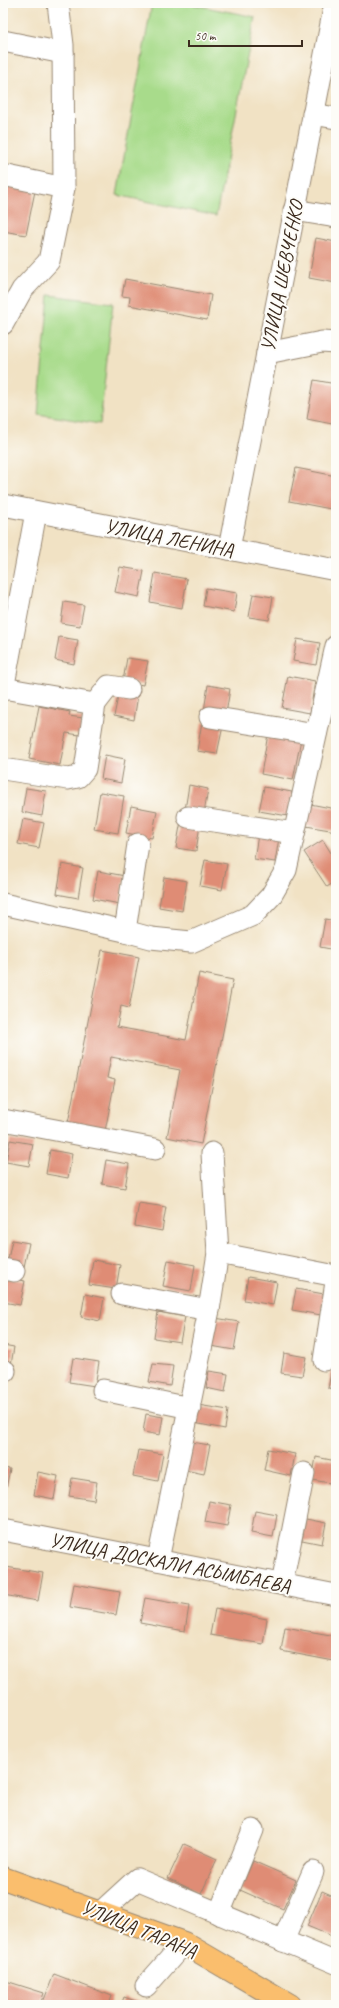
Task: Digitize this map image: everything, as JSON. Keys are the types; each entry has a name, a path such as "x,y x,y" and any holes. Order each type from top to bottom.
{"main road":[{"name":"УЛИЦА ТАРАНА","path":"3,1878 184,1943 290,2005"}],"street":[{"path":"3,324 22,290 49,261 64,188 63,53 58,3"},
{"name":"УЛИЦА ШЕВЧЕНКО","path":"229,549 313,114 333,32 335,3"},
{"path":"3,41 63,53"},
{"path":"313,114 336,118"},
{"path":"3,175 64,188"},
{"path":"294,210 336,217"},
{"path":"267,353 331,339"},
{"name":"УЛИЦА ЛЕНИНА","path":"3,505 336,570"},
{"path":"36,512 3,689 95,704"},
{"path":"3,904 151,938 191,942 253,915 271,896 286,870 336,646"},
{"path":"3,769 68,779 78,777 85,769 95,704 108,686 130,689"},
{"path":"210,717 316,734"},
{"path":"188,817 294,833"},
{"path":"125,931 138,844"},
{"path":"3,1120 155,1149"},
{"path":"158,1560 190,1408 209,1310 218,1253 212,1153"},
{"path":"218,1253 336,1276"},
{"path":"324,1360 336,1282"},
{"path":"122,1294 209,1310"},
{"path":"103,1390 190,1408"},
{"path":"282,1584 304,1473"},
{"name":"УЛИЦА ДОСКАЛИ АСЫМБАЕВА","path":"3,1530 336,1595"},
{"path":"219,1914 253,1830"},
{"path":"283,1941 313,1872"},
{"path":"101,1912 137,1879 336,1963"},
{"path":"146,1986 184,1943"}],"green space":[{"path":"152,3 185,3 255,17 216,216 117,195"},
{"path":"49,295 113,303 100,424 38,414"}],"building":[{"path":"3,185 35,191 26,235 3,231"},
{"path":"316,238 336,242 336,283 309,278"},
{"path":"125,279 211,295 207,320 129,305 130,297 122,296"},
{"path":"314,380 336,384 336,402 332,424 307,419"},
{"path":"296,468 336,476 336,510 289,501"},
{"path":"120,567 144,571 139,597 115,592"},
{"path":"155,573 187,579 182,608 150,602"},
{"path":"206,588 237,593 234,612 203,606"},
{"path":"253,594 273,597 269,620 249,617"},
{"path":"64,602 84,605 80,626 61,623"},
{"path":"59,637 78,640 74,664 55,660"},
{"path":"297,639 320,643 316,665 293,661"},
{"path":"127,658 148,661 143,685 123,681"},
{"path":"288,676 315,681 310,713 282,708"},
{"path":"208,685 230,689 226,714 204,711"},
{"path":"119,692 138,695 134,720 114,716"},
{"path":"39,706 70,712 69,716 83,718 80,735 66,733 60,765 29,759"},
{"path":"202,722 223,726 217,754 197,751"},
{"path":"268,734 301,739 293,780 261,774"},
{"path":"105,755 125,759 121,783 101,779"},
{"path":"189,785 208,789 204,813 185,810"},
{"path":"264,787 292,792 288,816 259,811"},
{"path":"26,788 46,791 42,816 22,812"},
{"path":"100,792 124,796 118,833 94,829"},
{"path":"310,804 336,809 336,831 306,826"},
{"path":"131,806 157,811 152,838 126,833"},
{"path":"23,819 44,823 39,848 18,844"},
{"path":"181,821 200,825 196,851 176,848"},
{"path":"258,835 279,838 275,862 254,859"},
{"path":"323,840 336,861 336,881 327,887 304,852"},
{"path":"205,860 227,864 222,890 200,886"},
{"path":"62,864 83,868 78,898 57,894"},
{"path":"98,871 125,876 120,904 93,899"},
{"path":"164,877 187,881 182,911 159,907"},
{"path":"325,919 336,921 336,950 320,947"},
{"path":"102,950 139,957 129,1008 121,1006 117,1027 186,1040 199,973 233,980 201,1144 167,1137 180,1070 111,1057 107,1078 115,1080 105,1131 68,1123"},
{"path":"10,1140 33,1144 29,1166 6,1162"},
{"path":"50,1150 72,1154 68,1178 46,1174"},
{"path":"106,1160 129,1164 125,1188 102,1184"},
{"path":"139,1203 166,1207 162,1231 135,1226"},
{"path":"12,1240 29,1243 24,1267 7,1264"},
{"path":"93,1260 120,1265 116,1289 89,1285"},
{"path":"168,1260 195,1265 191,1291 163,1286"},
{"path":"248,1277 277,1282 273,1305 244,1300"},
{"path":"4,1278 25,1281 20,1305 3,1302"},
{"path":"296,1289 324,1294 321,1315 292,1310"},
{"path":"85,1294 104,1298 100,1321 81,1317"},
{"path":"158,1312 185,1317 180,1342 154,1338"},
{"path":"215,1318 239,1322 234,1350 211,1346"},
{"path":"3,1345 14,1347 11,1365 3,1364"},
{"path":"284,1353 306,1357 302,1376 281,1373"},
{"path":"73,1358 99,1362 95,1386 69,1382"},
{"path":"333,1363 336,1363 336,1389 328,1388"},
{"path":"153,1364 173,1366 170,1386 149,1382"},
{"path":"209,1371 228,1374 225,1392 206,1388"},
{"path":"3,1378 8,1379 4,1405 3,1405"},
{"path":"198,1405 228,1410 225,1429 194,1423"},
{"path":"146,1414 163,1417 160,1435 143,1432"},
{"path":"191,1442 210,1445 204,1474 185,1470"},
{"path":"268,1449 295,1454 291,1476 264,1470"},
{"path":"138,1450 163,1454 158,1481 133,1476"},
{"path":"316,1457 336,1461 336,1484 312,1480"},
{"path":"3,1468 10,1469 5,1494 3,1494"},
{"path":"38,1472 58,1476 54,1499 34,1495"},
{"path":"72,1478 97,1482 94,1500 69,1496"},
{"path":"209,1501 231,1505 227,1526 205,1522"},
{"path":"255,1511 277,1515 273,1537 251,1533"},
{"path":"306,1519 326,1523 322,1544 302,1540"},
{"path":"6,1567 43,1573 38,1601 3,1595"},
{"path":"74,1584 120,1592 116,1615 70,1607"},
{"path":"145,1598 189,1606 185,1631 140,1623"},
{"path":"215,1609 267,1619 263,1644 210,1635"},
{"path":"285,1627 336,1636 334,1661 281,1651"},
{"path":"184,1844 217,1859 201,1894 168,1878"},
{"path":"253,1861 296,1880 283,1909 240,1890"},
{"path":"322,1891 336,1897 336,1938 307,1926"},
{"path":"54,1974 112,1996 109,2005 42,2005"},
{"path":"6,1981 44,1993 40,2005 3,2005 3,1992"},
{"path":"124,1997 147,2005 121,2005"}]}
